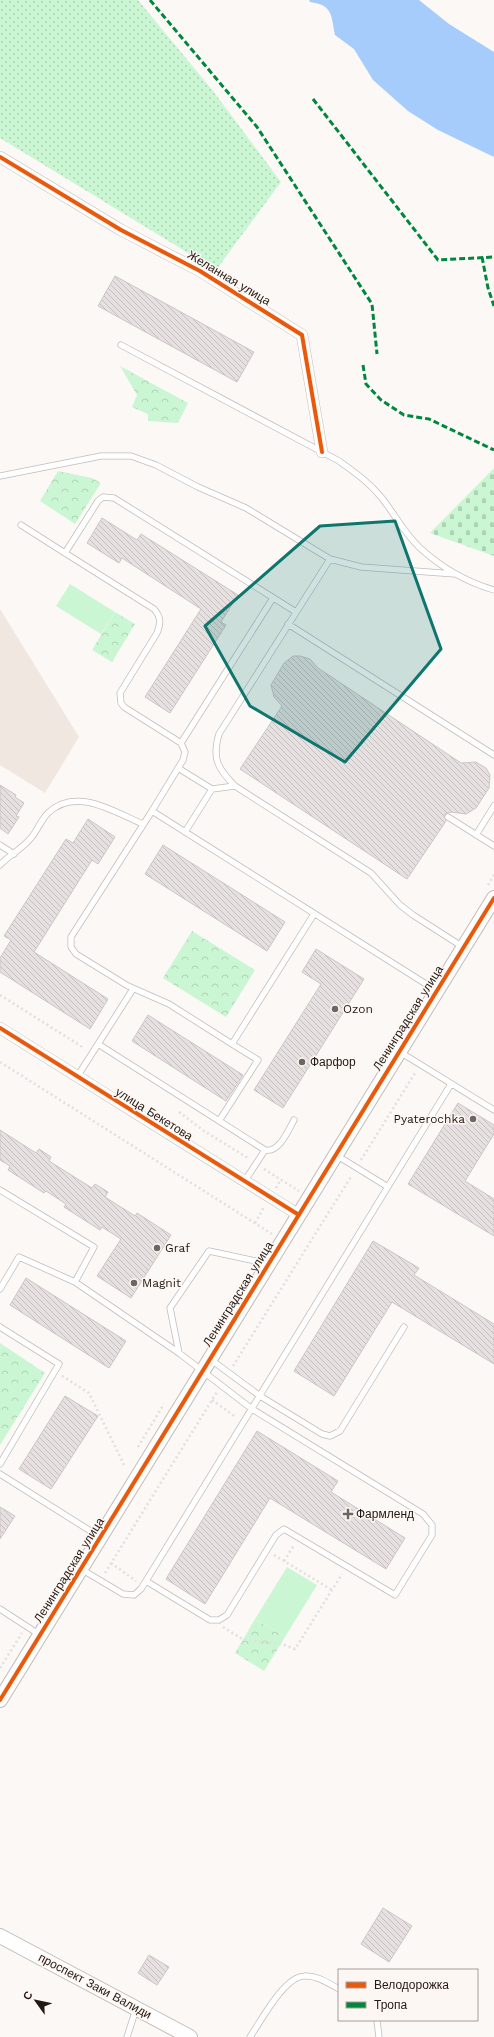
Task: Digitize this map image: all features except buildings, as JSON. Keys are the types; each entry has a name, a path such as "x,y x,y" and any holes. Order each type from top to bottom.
{"street":[{"name":"Желанная улица","path":"0,157 121,230 200,271 302,335 322,452"},
{"name":"Ленинградская улица","path":"0,1699 494,898"},
{"name":"улица Бекетова","path":"0,1028 299,1215"},
{"name":"проспект Заки Валиди","path":"0,1936 190,2037"}],"lane":[{"path":"121,345 244,412 322,452 354,472 380,496 405,531 420,547 455,574 494,590"},
{"path":"0,476 101,456 116,455 135,457 246,508 330,559 361,567 455,574"},
{"path":"65,553 98,501 103,498 114,498 296,612"},
{"path":"21,525 154,609 158,614 160,625 157,633 123,687 120,698 124,707 181,743 184,756 152,811 71,937 70,943 76,954 133,989 172,1006 258,1060 219,1121"},
{"path":"330,559 219,734 216,745 218,765 222,773 235,786 371,873 400,905 413,915 464,947"},
{"path":"181,743 273,598"},
{"path":"288,624 494,754"},
{"path":"178,768 212,789 235,786"},
{"path":"185,832 212,789"},
{"path":"0,865 30,839 48,814 66,802 84,800 95,803 143,824"},
{"path":"476,835 494,806"},
{"path":"152,811 437,991"},
{"path":"448,817 494,846"},
{"path":"0,845 14,854"},
{"path":"232,1044 314,914"},
{"path":"77,1077 133,989"},
{"path":"98,1044 265,1150 271,1151 277,1147 294,1120"},
{"path":"399,1052 494,1110"},
{"path":"81,1569 126,1595 138,1592 143,1586 451,1084"},
{"path":"244,1182 265,1150"},
{"path":"336,1155 388,1187"},
{"path":"0,1190 94,1247 75,1282"},
{"path":"179,1353 170,1308 209,1251 256,1261 268,1266"},
{"path":"0,1290 19,1257 75,1282 179,1353 252,1409 423,1514 432,1525 432,1535 395,1595 287,1530 280,1530 227,1615 219,1620 210,1620 146,1581"},
{"path":"0,1327 59,1364 0,1464"},
{"path":"210,1359 260,1396 322,1434 335,1434 340,1430 404,1327"},
{"path":"0,1474 100,1538"},
{"path":"0,1609 40,1635"},
{"path":"250,2037 287,1984 296,1978 304,1976 316,1977 338,1988"},
{"path":"127,2037 136,2009"},
{"path":"377,2021 379,2037"}],"path":[{"path":"0,995 93,1053"},
{"path":"0,1062 283,1241"},
{"path":"229,1373 420,1065"},
{"path":"180,1112 204,1131"},
{"path":"55,1371 89,1393 125,1467"},
{"path":"100,1580 221,1386"},
{"path":"212,1400 244,1422"},
{"path":"284,1561 299,1537"},
{"path":"267,1550 332,1590"},
{"path":"111,1563 143,1586"},
{"path":"219,1620 224,1628 244,1640 282,1644 294,1649 347,1566"}],"highlighted area":[{"path":"395,521 441,649 345,762 250,706 205,626 320,526"}],"shaded area":[{"path":"0,609 79,737 45,793 0,765"}],"green space":[{"path":"0,0 138,0 213,91 281,182 216,270 0,138"},
{"path":"120,366 188,403 178,423 148,421 148,414 132,407 137,395"},
{"path":"494,468 494,556 430,533"},
{"path":"58,471 92,478 101,483 75,524 40,501"},
{"path":"70,584 115,612 101,634 56,606"},
{"path":"115,612 135,624 112,662 92,650"},
{"path":"192,931 255,970 226,1017 163,978"},
{"path":"0,1343 45,1373 0,1445"},
{"path":"287,1567 317,1585 285,1637 255,1619"},
{"path":"255,1619 285,1637 264,1671 235,1653"}],"water":[{"path":"309,0 419,0 449,24 494,52 494,157 438,130 408,111 373,80 354,49 335,35 330,12 327,8 318,3 310,2"}],"marked path":[{"path":"150,0 257,127 372,304 377,354"},
{"path":"313,99 438,260 494,257"},
{"path":"482,257 488,288 494,306"},
{"path":"363,365 366,384 381,400 404,415 429,419 494,450"}],"cycle path":[{"path":"0,157 121,230 200,271 302,335 322,452"},
{"path":"0,1700 494,898"},
{"path":"0,1028 299,1215"}],"place":[{"name":"Ozon","path":"335,1009"},
{"name":"Фарфор","path":"302,1062"},
{"name":"Pyaterochka","path":"473,1119"},
{"name":"Graf","path":"157,1248"},
{"name":"Magnit","path":"134,1283"},
{"name":"Фармленд","path":"348,1514"}]}
